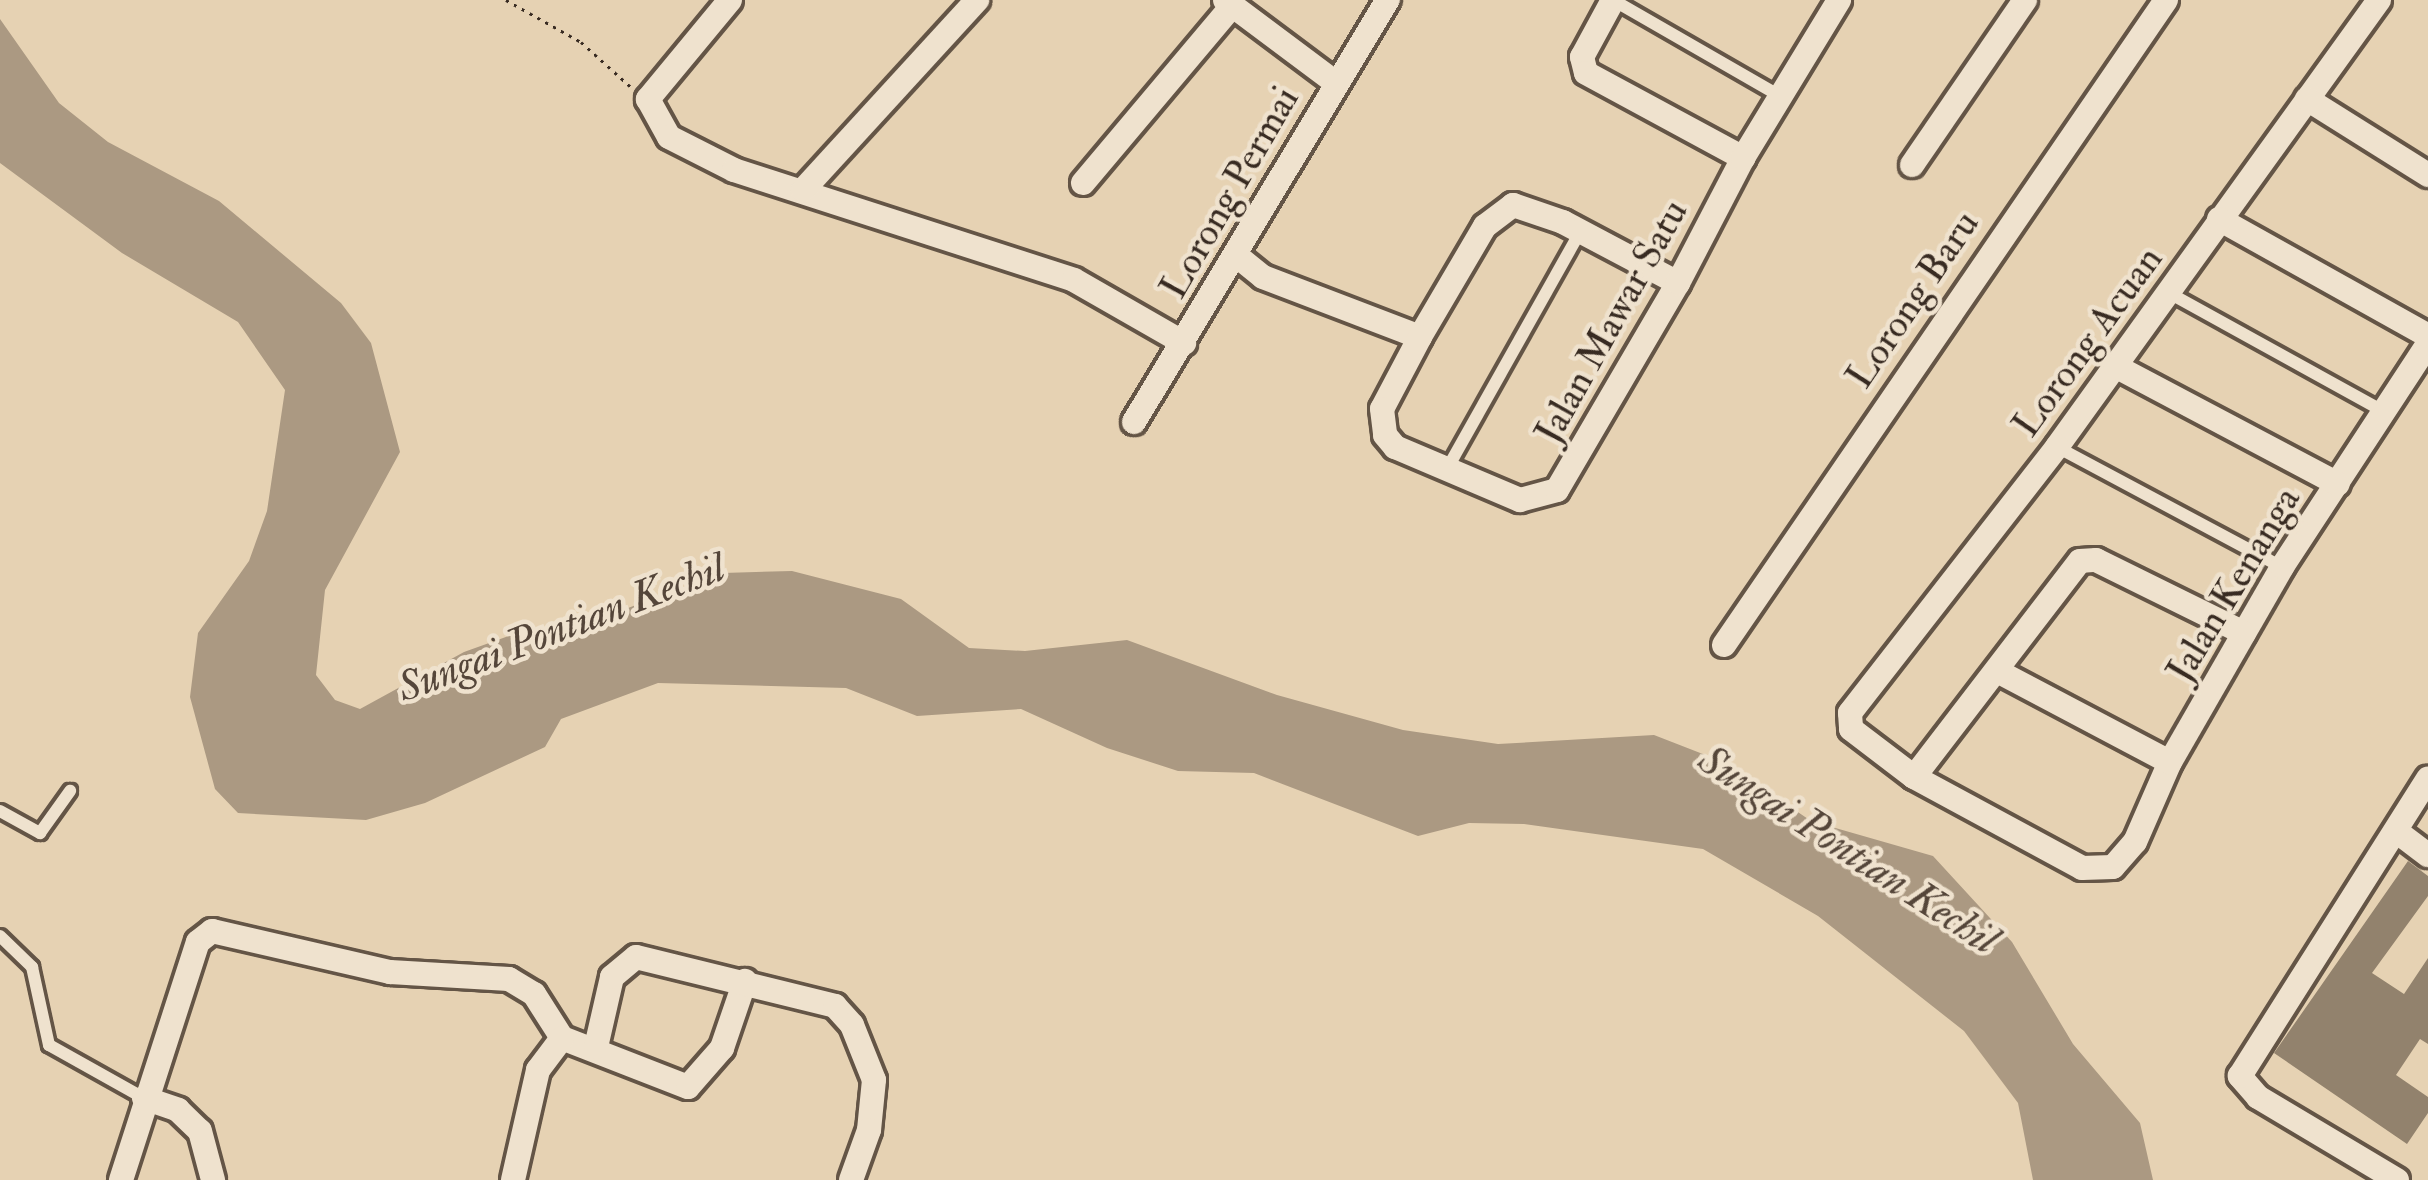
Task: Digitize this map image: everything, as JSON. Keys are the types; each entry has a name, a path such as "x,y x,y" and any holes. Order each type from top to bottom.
{"street":[{"path":"730,0 648,99 654,119 690,151 1074,280 1184,343"},
{"path":"803,190 977,0"},
{"name":"Lorong Permai","path":"1134,422 1388,0"},
{"path":"1613,0 1582,57 1599,81 1743,158"},
{"path":"1912,165 2025,0"},
{"name":"Lorong Baru","path":"1724,645 2166,0"},
{"name":"Lorong Acuan","path":"1914,777 1860,739 1848,720 2057,447 2379,0"},
{"path":"1083,183 1229,3 1336,83"},
{"name":"Jalan Mawar Satu","path":"1420,337 1382,409 1395,447 1520,500 1546,499 1570,474 1828,4"},
{"path":"2307,99 2428,175"},
{"path":"1237,256 1263,277 1420,337 1485,226 1513,206 1581,231 1678,283"},
{"path":"2219,220 2428,340"},
{"name":"Jalan Kenanga","path":"1914,777 2082,868 2113,867 2135,842 2170,762 2282,567 2386,412 2428,340"},
{"path":"2115,367 2338,484"},
{"path":"1914,777 1999,672 2060,580 2089,558 2244,633"},
{"path":"1999,672 2170,762"},
{"path":"2396,1180 2258,1096 2240,1076 2428,779"},
{"path":"2396,831 2428,855"},
{"path":"121,1180 198,942 219,929 390,972 509,980 534,994 562,1038 596,1047 688,1088 722,1048 745,982"},
{"path":"596,1047 612,977 628,959 835,1006 867,1061 873,1112 851,1180"},
{"path":"513,1180 538,1070 562,1038"},
{"path":"144,1098 178,1109 200,1131 212,1180"}],"lane":[{"path":"1613,0 1780,96"},
{"path":"1447,469 1581,231"},
{"path":"2169,293 2386,412"},
{"path":"2057,447 2282,567"},
{"path":"0,811 40,832 70,790"},
{"path":"0,936 32,968 49,1045 144,1098"}],"path":[{"path":"506,0 581,42 648,99"}],"water":[{"name":"Sungai Pontian Kechil","path":"0,19 59,103 108,142 219,201 341,303 371,343 400,452 325,590 316,675 335,700 360,709 464,652 520,632 590,622 723,573 792,571 901,599 969,648 1025,651 1127,640 1277,695 1403,730 1498,744 1654,735 1726,763 1811,821 1933,856 2012,942 2073,1044 2140,1123 2153,1180 2033,1180 2018,1103 1964,1031 1818,916 1703,849 1524,824 1469,823 1418,836 1254,773 1178,771 1107,748 1021,709 917,716 846,688 658,683 561,719 545,747 425,803 366,820 238,813 215,789 190,697 198,633 249,561 267,511 285,390 238,322 122,253 0,163"}],"building":[{"path":"2408,861 2428,876 2428,896 2372,973 2404,994 2428,958 2428,1044 2420,1039 2396,1075 2428,1097 2428,1113 2407,1144 2274,1053"}]}
